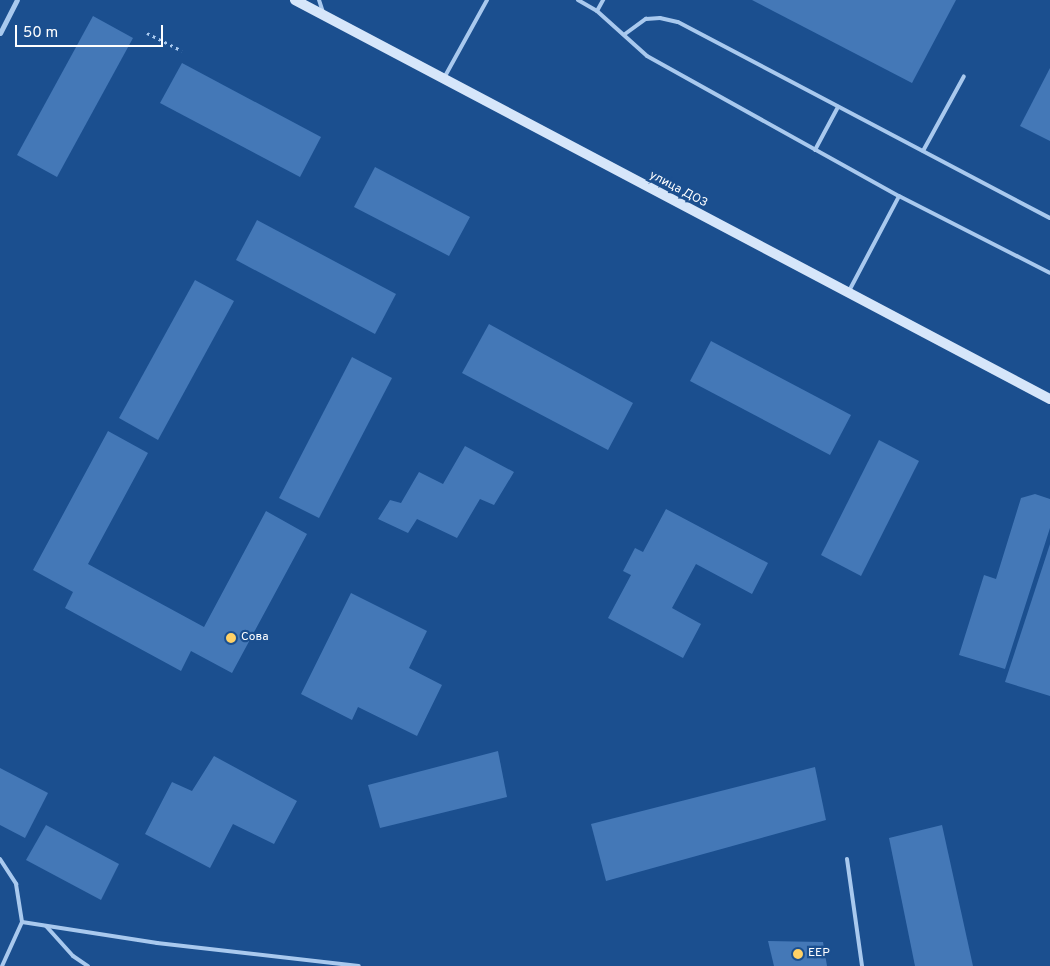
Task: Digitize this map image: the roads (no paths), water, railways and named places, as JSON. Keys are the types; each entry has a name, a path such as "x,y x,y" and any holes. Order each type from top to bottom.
{"main road":[{"name":"улица ДОЗ","path":"295,0 443,80 1050,399"}],"street":[{"path":"0,33 17,0"}],"lane":[{"path":"319,0 325,16"},
{"path":"443,80 487,0"},
{"path":"578,0 596,11 625,34 647,56 899,196 1050,274"},
{"path":"596,11 603,0"},
{"path":"625,34 646,19 660,18 678,22 838,108 1050,218"},
{"path":"923,151 964,76"},
{"path":"815,150 838,108"},
{"path":"848,294 899,196"},
{"path":"0,859 16,884 22,922 2,966"},
{"path":"847,859 862,966"},
{"path":"22,922 157,943 360,966"},
{"path":"46,926 72,956 88,966"}],"place":[{"name":"Сова","path":"231,638"},
{"name":"EEP","path":"798,954"}]}
